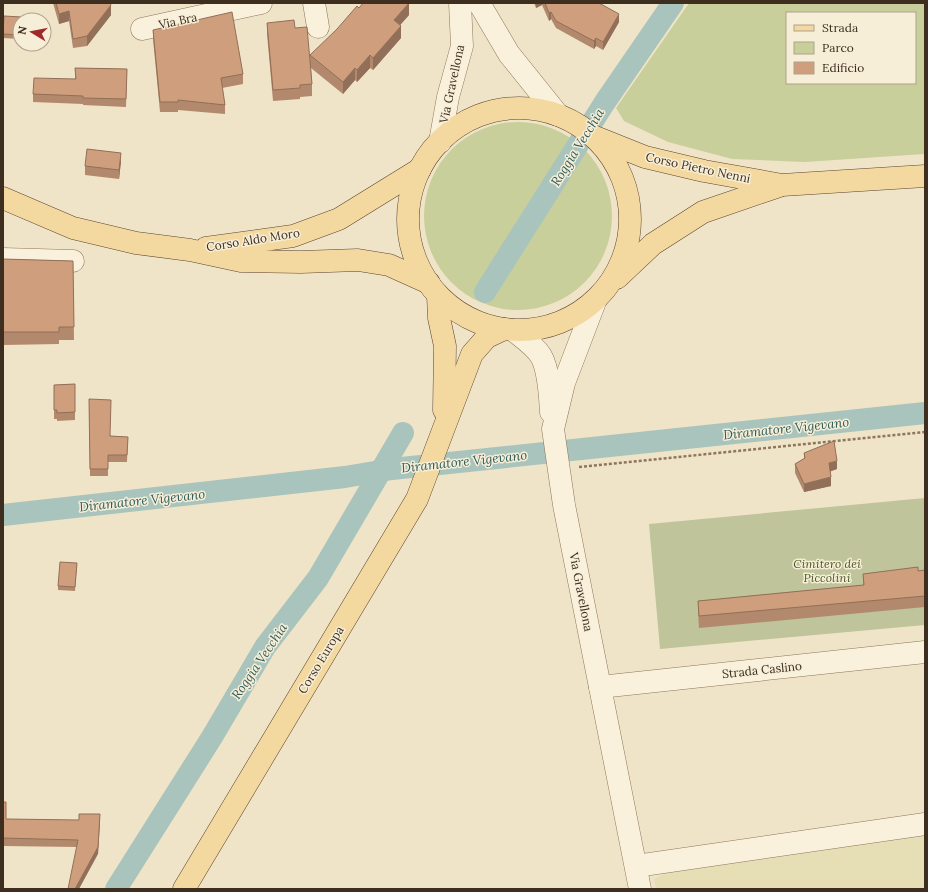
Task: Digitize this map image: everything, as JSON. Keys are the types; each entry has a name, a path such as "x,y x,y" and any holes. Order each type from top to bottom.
{"main road":[{"name":"Corso Pietro Nenni","path":"420,169 440,142 460,125 483,114 508,108 533,109 558,115 588,132 645,157 704,171 782,185 925,176"},
{"path":"588,132 615,164 624,182 630,209 629,237 621,263 602,293"},
{"path":"420,169 410,197 409,227 415,257 434,290 463,315 480,323 508,330"},
{"name":"Corso Aldo Moro","path":"190,250 294,236 339,218 420,169"},
{"name":"Corso Pietro Nenni","path":"508,330 536,329 558,323 578,313 602,293 653,244 703,212 782,185"},
{"name":"Corso Aldo Moro","path":"3,198 73,228 136,243 190,250 241,261 302,262 358,260 389,264 434,290"},
{"path":"434,290 445,346 444,426"},
{"name":"Corso Europa","path":"184,889 417,499 472,354 487,337 508,330"}],"street":[{"name":"Via Bra","path":"142,28 261,3"},
{"path":"314,3 318,27"},
{"name":"Via Gravellona","path":"440,142 448,97 462,46 460,3"},
{"path":"479,3 508,54 558,115"},
{"path":"3,259 72,261"},
{"name":"Via Gravellona","path":"602,293 564,382 553,430 557,466 640,889"},
{"path":"508,330 528,342 541,356 548,382 553,430"},
{"name":"Strada Caslino","path":"600,687 925,652"},
{"path":"636,866 925,824"}],"path":[{"path":"557,466 925,432"}],"shaded area":[{"path":"925,833 925,889 656,889 654,879 671,870"}],"green space":[{"path":"689,3 925,3 925,154 805,162 732,159 668,142 624,121 616,108"},
{"path":"509,122 527,122 554,129 578,143 585,149 591,156 605,180 612,207 612,225 605,252 591,276 585,283 578,289 554,303 527,310 509,310 491,306 474,299 458,289 445,276 435,260 428,243 424,225 424,207 428,189 435,172 445,156 458,143 474,133 491,126"},
{"name":"Cimitero dei Piccolini","path":"925,498 925,625 660,649 649,524"}],"building":[{"path":"56,3 110,3 111,5 87,36 73,39 69,11 59,14"},
{"path":"363,3 409,3 394,20 401,26 373,58 370,55 357,70 355,68 343,82 310,55 337,29 357,6 359,8"},
{"path":"545,3 599,3 619,14 603,42 596,38 594,41 556,21 551,12 549,13"},
{"path":"232,12 243,74 221,78 225,105 178,100 178,102 160,102 153,30"},
{"path":"4,16 12,16 12,35 3,34"},
{"path":"294,20 295,28 307,27 312,84 300,85 300,88 273,90 267,23"},
{"path":"75,68 127,69 126,99 83,98 83,96 33,94 34,78 76,79"},
{"path":"87,149 121,153 119,170 85,166"},
{"path":"3,259 73,261 74,327 59,327 59,332 3,332"},
{"path":"75,384 75,412 57,413 57,410 54,410 54,385"},
{"path":"89,399 111,400 110,436 128,437 127,455 108,455 108,469 90,469"},
{"path":"834,441 837,461 829,463 831,477 804,484 795,464 805,458 804,453"},
{"path":"60,562 77,563 75,587 58,586"},
{"path":"918,567 918,571 925,570 925,596 699,616 698,601 864,585 863,574"},
{"path":"3,802 6,802 6,819 79,820 79,814 100,814 98,847 75,889 68,889 78,840 3,838"}],"waterway":[{"name":"Roggia Vecchia","path":"485,292 605,102 673,3"},
{"name":"Diramatore Vigevano","path":"3,515 345,477 392,469 925,413"},
{"name":"Roggia Vecchia","path":"116,889 212,737 265,647 318,578 403,433"}]}
